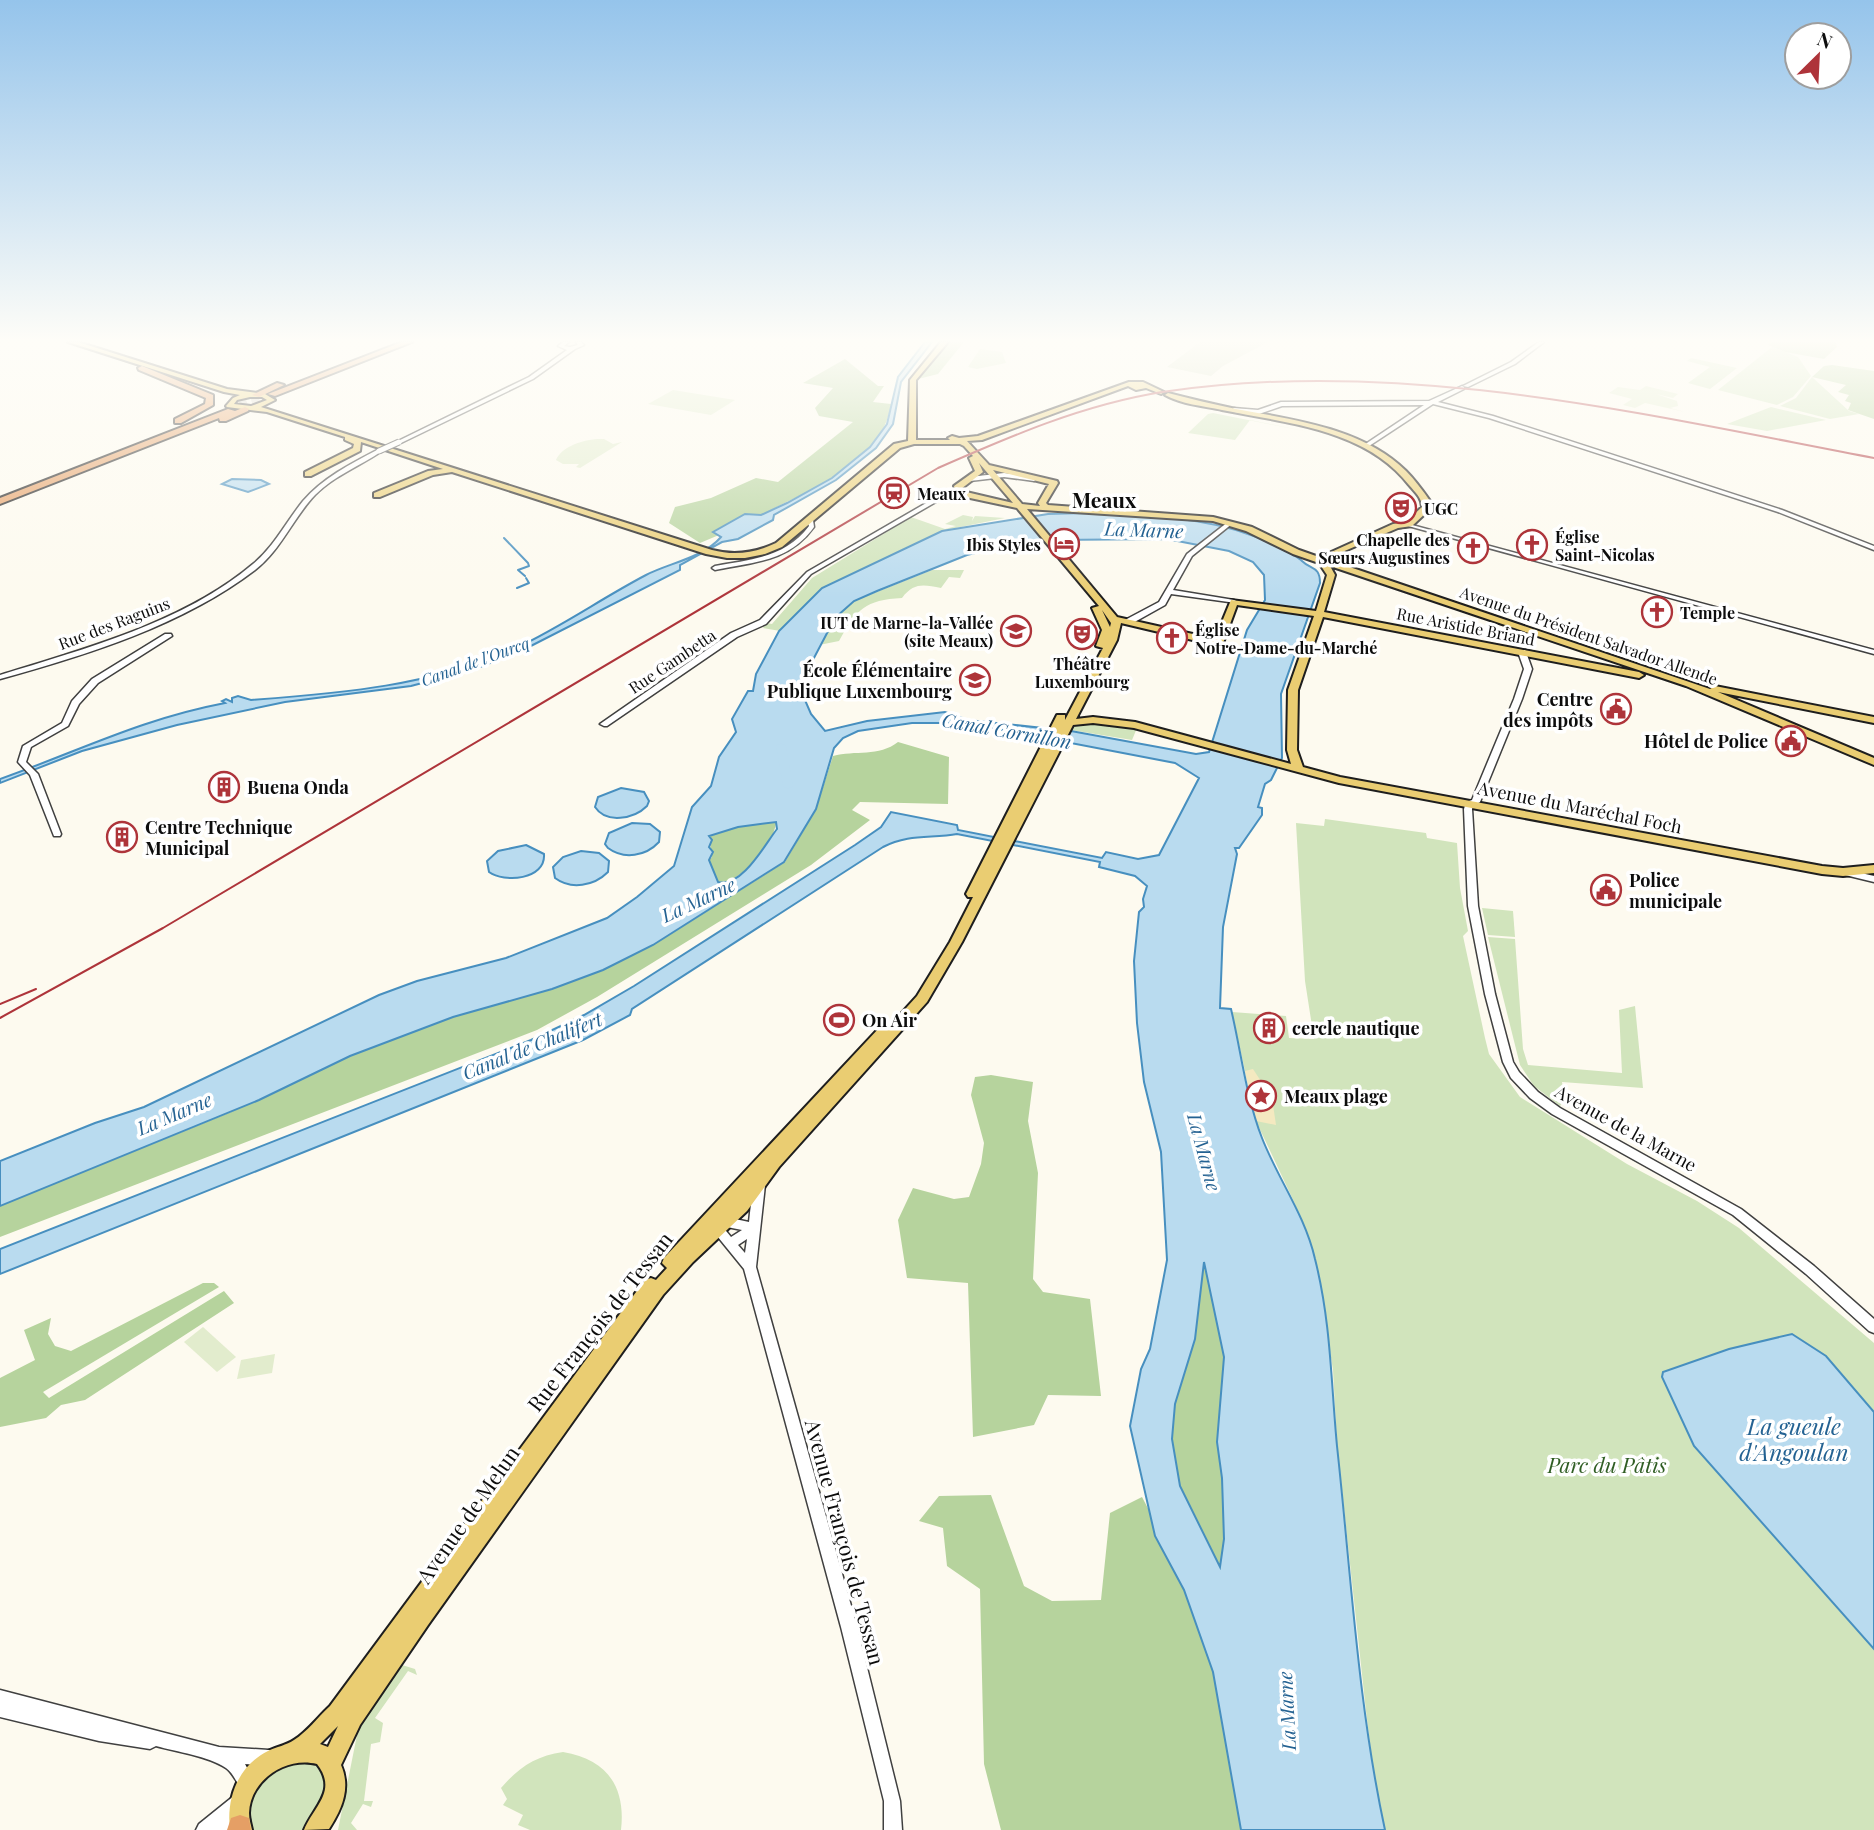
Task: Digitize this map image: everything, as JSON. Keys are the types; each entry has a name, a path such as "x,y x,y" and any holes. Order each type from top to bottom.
{"highway":[{"path":"0,499 166,427"},
{"path":"163,429 168,427"},
{"path":"38,482 176,427"},
{"path":"0,499 179,427"},
{"path":"83,468 204,427"}],"main road":[{"path":"312,474 359,445 316,427"},
{"path":"322,427 732,556 762,553 779,545 812,521 849,485"},
{"path":"332,427 704,549"},
{"path":"912,427 912,439"},
{"path":"812,521 824,505 898,445 912,439 973,440 1004,427"},
{"path":"976,458 979,470 956,489 963,495 1019,509 1192,517 1228,524 1323,558 1400,524 1426,508 1427,504 1422,495 1394,461 1366,446 1315,427"},
{"path":"957,440 991,432"},
{"path":"957,440 989,472 1104,617 1105,639 1068,722"},
{"path":"973,440 969,443 980,455 976,458"},
{"path":"312,474 370,447 381,447 420,458"},
{"path":"377,495 440,470 464,473"},
{"path":"989,472 1046,480 1055,485 1042,505 1052,509"},
{"path":"995,856 1053,742 1068,722 1116,628 1115,619 1045,541"},
{"name":"Avenue du Président Salvador Allende","path":"1276,541 1289,549 1394,580 1712,688 1874,760"},
{"path":"1323,558 1328,569 1329,585"},
{"name":"Avenue du Président Salvador Allende","path":"1323,558 1610,664"},
{"path":"1298,769 1292,750 1293,690 1329,585 1337,574 1351,569 1394,580"},
{"path":"1104,617 1218,643 1234,602"},
{"name":"Rue Aristide Briand","path":"1234,602 1320,614 1522,652 1610,664 1689,684 1874,720"},
{"name":"Avenue du Président Salvador Allende","path":"1689,684 1874,760"},
{"path":"1068,722 1093,720 1135,724 1281,765"},
{"name":"Avenue du Maréchal Foch","path":"1281,765 1469,804 1843,872 1874,869"},
{"name":"Avenue de Melun","path":"331,1763 353,1718 657,1290 687,1257 722,1228 774,1163 878,1051 922,999 995,856"},
{"name":"Rue François de Tessan","path":"300,1749 337,1713 649,1287 722,1228 767,1154 907,1006 960,922 995,856"},
{"path":"240,1829 244,1793 277,1756 300,1749 312,1750 331,1763 336,1786 334,1799 315,1830"}],"street":[{"name":"Rue des Raguins","path":"0,677 154,625 232,583 266,557 313,494 337,475 427,427"},
{"path":"1366,446 1393,427"},
{"path":"1523,427 1780,511 1874,548"},
{"path":"970,479 989,472"},
{"name":"Rue Gambetta","path":"604,724 734,635 758,625 809,573 947,492 963,495"},
{"path":"1019,509 1042,505"},
{"path":"715,568 767,559 812,521"},
{"path":"1128,622 1156,608 1189,555 1205,546 1228,524"},
{"path":"1400,524 1598,578 1653,589 1764,624 1874,652"},
{"path":"1168,591 1234,602"},
{"path":"169,634 170,623 180,612"},
{"path":"154,625 169,634"},
{"path":"57,834 34,774 22,762 27,746 65,724 75,704 95,681 169,634"},
{"path":"1469,804 1476,802 1518,699 1528,669 1522,652"},
{"name":"Avenue de la Marne","path":"1469,804 1473,906 1490,994 1508,1062 1515,1075 1534,1096 1556,1111 1748,1220 1874,1327"},
{"path":"1843,872 1874,879"},
{"path":"750,1267 759,1184"},
{"path":"722,1228 755,1228"},
{"path":"722,1228 755,1228"},
{"path":"722,1228 750,1267"},
{"name":"Avenue François de Tessan","path":"750,1267 849,1627 892,1801 893,1830"},
{"path":"0,1698 126,1728 172,1744"},
{"path":"0,1709 120,1738 260,1759 277,1756"},
{"path":"205,1830 244,1793 234,1764 217,1754"},
{"path":"213,1830 226,1826 240,1829"}],"green space":[{"path":"846,427 884,427 874,444 840,473 761,515 745,514 714,532 719,535 700,543 669,523 675,507 711,498 756,478 778,482"},
{"path":"1194,427 1244,427 1235,440 1188,433"},
{"path":"1746,427 1786,427 1767,431"},
{"path":"604,439 613,444 622,442 580,468 576,467 579,464 563,464 556,460 570,446"},
{"path":"963,515 973,517 972,521 975,516 1005,518 941,531 822,588 780,631 763,628 767,623 772,624 812,578 911,517 945,529 956,526 945,524"},
{"path":"932,570 964,570 960,578 949,577 941,588 915,587 902,598 879,601 863,608 839,641 819,645 835,618 854,601"},
{"path":"1091,723 1137,728 1132,740 1071,730 1073,726"},
{"path":"898,742 949,757 948,804 860,802 852,810 870,820 811,865 597,997 537,1030 0,1237 0,1206 231,1112 350,1056 453,1017 552,989 603,970 653,945 785,862 816,809 833,756 883,750"},
{"name":"Parc du Pâtis","path":"1325,819 1426,833 1427,838 1457,843 1460,888 1468,931 1463,936 1485,1038 1489,1054 1520,1097 1627,1164 1697,1201 1739,1228 1874,1343 1874,1830 1385,1830 1375,1785 1337,1444 1333,1370 1315,1259 1295,1204 1256,1121 1232,1012 1286,1016 1289,1038 1314,1039 1305,981 1296,823 1324,826"},
{"path":"776,821 770,839 755,860 736,877 726,882 718,882 709,860 712,857 709,836 738,827"},
{"path":"1482,908 1513,911 1515,937 1488,935"},
{"path":"1488,937 1515,939 1523,1049 1528,1065 1622,1073 1619,1010 1635,1006 1643,1088 1562,1082 1565,1099 1560,1106 1534,1086 1520,1065"},
{"path":"991,1075 1033,1082 1028,1121 1038,1173 1033,1279 1043,1292 1090,1299 1101,1396 1048,1395 1034,1425 973,1437 968,1283 907,1278 898,1220 913,1188 954,1199 969,1197 981,1164 984,1143 971,1095 975,1077"},
{"path":"1204,1260 1224,1357 1217,1442 1222,1478 1224,1539 1220,1569 1180,1486 1172,1439 1175,1404 1195,1339"},
{"path":"203,1283 214,1283 219,1287 43,1392 49,1398 224,1291 234,1303 85,1400 61,1405 46,1418 0,1427 0,1378 35,1360 24,1330 51,1318 48,1334 55,1346 71,1351"},
{"path":"203,1327 236,1357 217,1372 184,1342"},
{"path":"275,1354 272,1373 237,1379 241,1360"},
{"path":"991,1495 1024,1586 1052,1601 1101,1600 1110,1513 1142,1497 1171,1552 1211,1648 1253,1830 1001,1830 984,1764 980,1589 947,1566 943,1528 919,1521 939,1496"},
{"path":"402,1665 415,1669 417,1675 408,1671 375,1718 383,1723 380,1742 371,1744 364,1801 373,1801 371,1807 363,1804 351,1823 357,1830 338,1830 358,1730"},
{"path":"563,1752 591,1761 602,1768 610,1778 620,1801 621,1830 530,1830 518,1825 523,1815 503,1805 507,1799 501,1788 514,1774 536,1760"},
{"path":"317,1760 329,1780 313,1822 304,1830 253,1830 250,1821 252,1800 266,1772 283,1762"}],"sand":[{"name":"Meaux plage","path":"1253,1069 1272,1098 1276,1125 1256,1121 1245,1071"}],"water":[{"path":"884,427 891,427 876,448 836,480 774,515 773,520 738,539 722,542 680,565 680,570 523,650 475,669 411,686 285,702 177,725 82,751 0,783 0,779 111,736 225,703 222,701 226,699 232,702 232,698 238,696 251,700 386,686 484,661 549,631 646,575 705,550 721,537 713,532 745,514 761,515 787,503 832,478 870,447"},
{"path":"232,479 261,480 269,484 248,492 222,484"},
{"path":"1048,514 1158,517 1227,527 1289,552 1314,569 1320,578 1281,694 1282,758 1271,780 1265,784 1258,807 1262,808 1262,815 1239,848 1235,848 1237,854 1223,927 1220,1008 1231,1009 1256,1122 1268,1153 1305,1227 1320,1283 1327,1329 1356,1639 1368,1735 1385,1830 1241,1830 1213,1672 1184,1590 1155,1536 1130,1426 1141,1369 1150,1349 1167,1260 1161,1152 1144,1082 1137,1023 1134,961 1139,912 1144,907 1143,899 1147,886 1135,876 1099,867 1100,862 957,834 912,838 893,843 632,1009 630,1015 583,1040 0,1274 0,1249 531,1040 584,1015 855,845 881,827 891,812 957,825 958,830 1102,858 1106,852 1138,859 1159,855 1199,778 1175,763 966,723 912,723 858,731 843,738 834,748 816,809 784,862 653,945 603,970 552,989 453,1017 350,1056 259,1100 0,1206 0,1161 95,1123 144,1107 379,995 417,981 506,958 607,918 674,866 692,807 711,786 719,757 736,732 732,719 748,691 753,691 756,674 779,631 822,588 942,531","holes":["1167,539 1229,551 1253,562 1264,575 1265,600 1247,630 1209,752 1196,754 1071,731 968,720 945,712 867,721 825,731 811,714 801,691 806,673 835,618 854,601 967,555 995,548 1052,540","776,822 777,829 744,872 727,882 718,882 709,860 713,852 709,847 712,840 709,836 738,827","1204,1262 1224,1357 1217,1442 1222,1478 1224,1539 1220,1567 1180,1486 1172,1439 1175,1404 1195,1339"]},
{"path":"621,788 644,792 649,801 647,806 635,814 620,818 606,816 595,807 598,797"},
{"path":"632,823 650,824 660,832 659,842 648,851 635,855 621,854 608,848 605,844 609,833"},
{"path":"526,845 544,854 543,863 538,869 523,877 514,878 489,872 487,861 498,851"},
{"path":"581,851 599,853 609,861 608,872 596,881 582,885 568,884 555,878 553,867 563,857"},
{"name":"La gueule d'Angoulan","path":"1792,1334 1826,1356 1874,1412 1874,1649 1694,1446 1662,1377 1663,1372 1729,1349"}],"waterway":[{"path":"504,538 528,563 529,566 518,570 525,576"},
{"path":"517,588 529,583 526,578"},
{"name":"La Marne","path":"781,746 788,786"}],"railway":[{"path":"0,1018 163,928 938,468 1035,427"},
{"path":"1716,427 1874,458"},
{"path":"0,1004 36,989"}],"place":[{"name":"Meaux","path":"894,493"},
{"name":"UGC","path":"1401,508"},
{"name":"Ibis Styles","path":"1064,544"},
{"name":"Église Saint-Nicolas","path":"1532,545"},
{"name":"Chapelle des Sœurs Augustines","path":"1473,548"},
{"name":"Temple","path":"1657,612"},
{"name":"IUT de Marne-la-Vallée (site Meaux)","path":"1016,631"},
{"name":"Théâtre Luxembourg","path":"1082,634"},
{"name":"Église Notre-Dame-du-Marché","path":"1172,638"},
{"name":"École Élémentaire Publique Luxembourg","path":"975,680"},
{"name":"Centre des impôts","path":"1616,709"},
{"name":"Hôtel de Police","path":"1791,741"},
{"name":"Buena Onda","path":"224,787"},
{"name":"Centre Technique Municipal","path":"122,837"},
{"name":"Police municipale","path":"1606,890"},
{"name":"On Air","path":"839,1020"},
{"name":"cercle nautique","path":"1269,1028"},
{"name":"Meaux plage","path":"1261,1096"}],"district":[{"name":"Meaux","path":"1104,499"}],"water label":[{"name":"Canal de l'Ourcq","path":"475,661"},
{"name":"Canal Cornillon","path":"1007,730"},
{"name":"Canal de Chalifert","path":"532,1045"}]}
